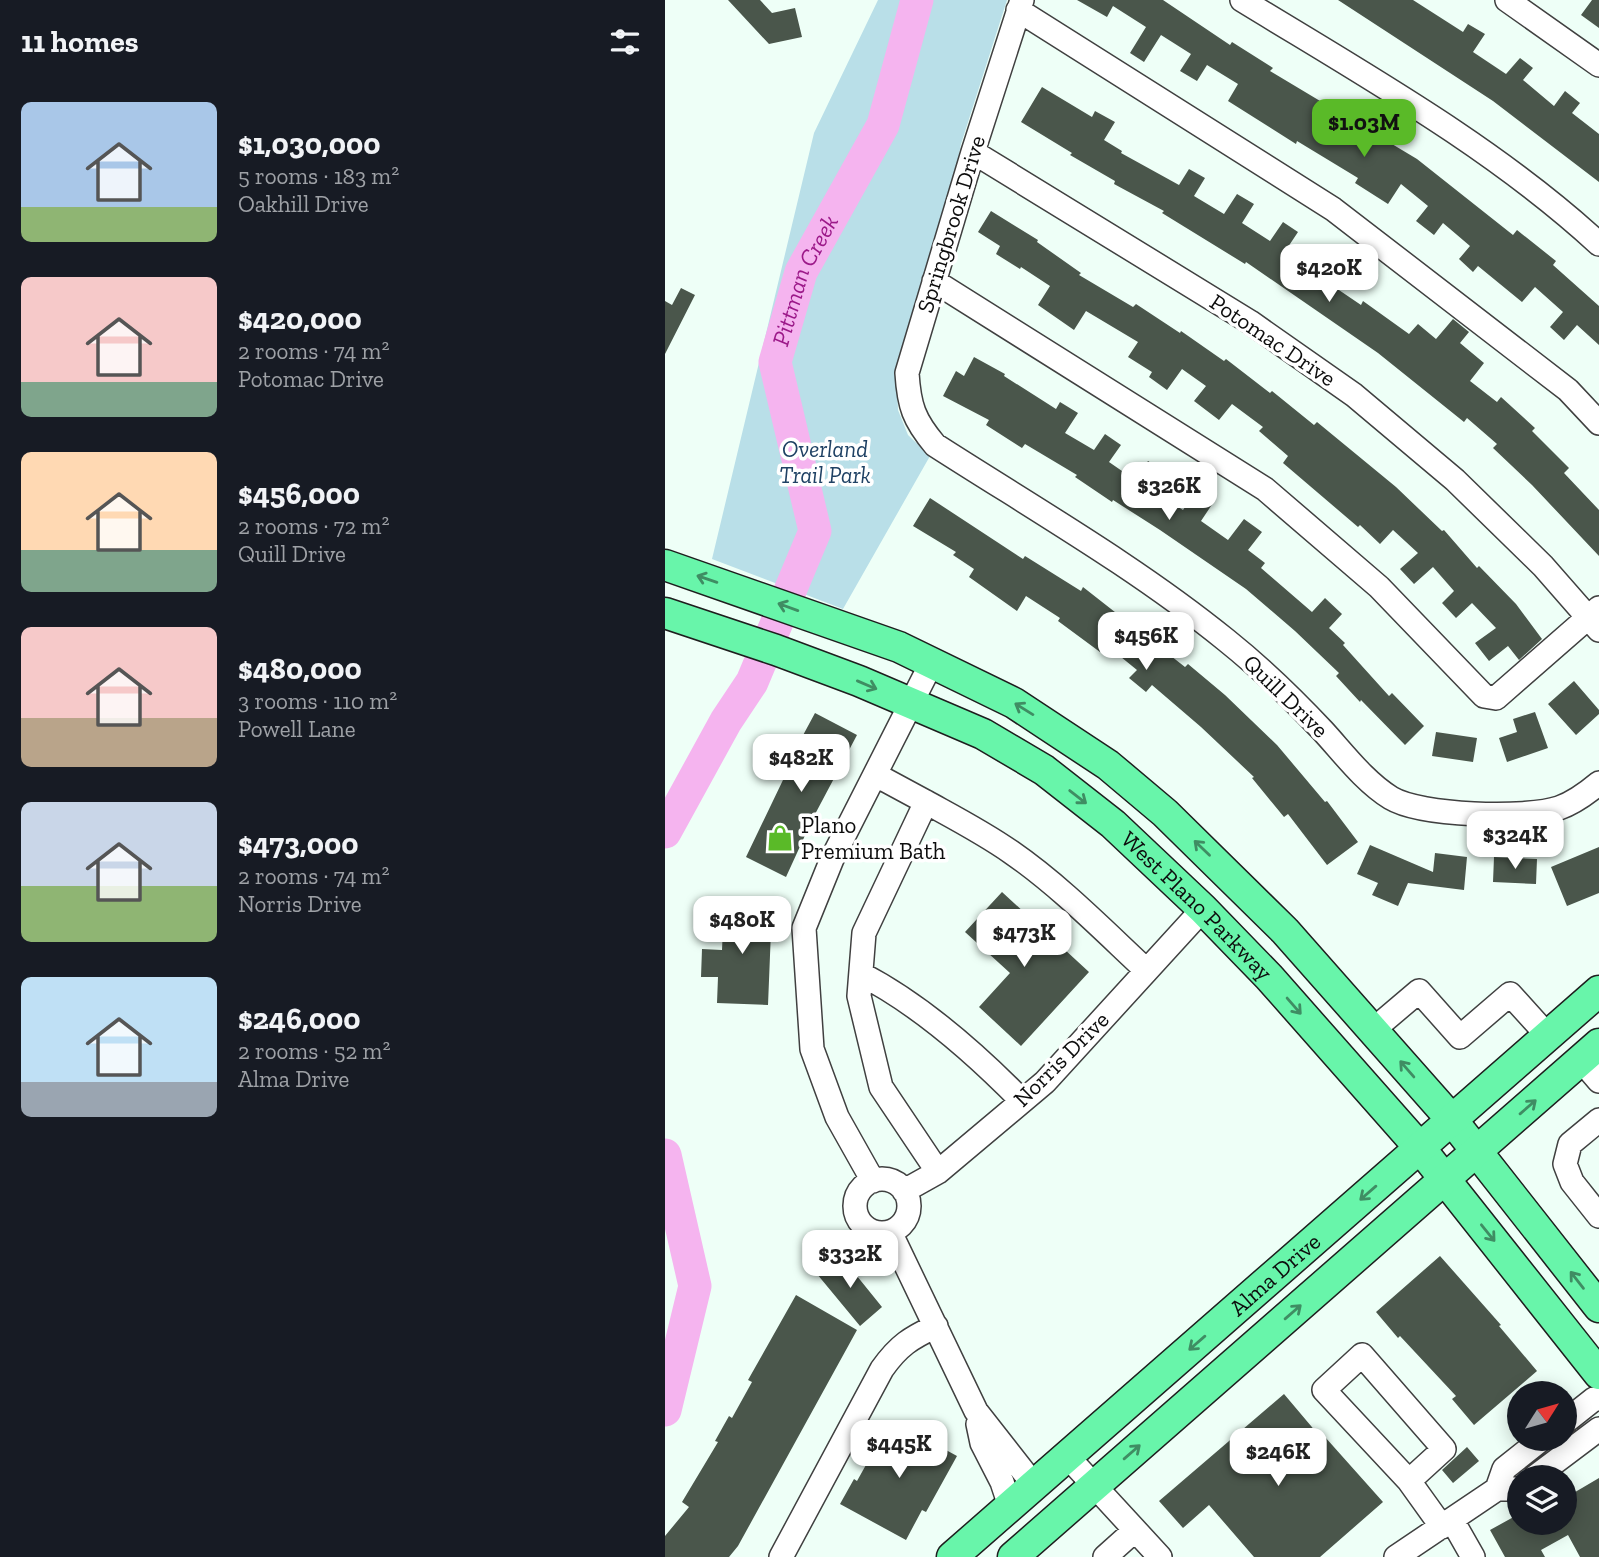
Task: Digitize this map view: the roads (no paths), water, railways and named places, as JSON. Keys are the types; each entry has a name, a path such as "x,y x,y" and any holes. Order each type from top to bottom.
{"main road":[{"name":"West Plano Parkway","path":"665,565 826,621 932,662 1014,703 1099,758 1165,813 1285,931 1452,1120 1599,1307"},
{"name":"West Plano Parkway","path":"665,613 803,660 983,734 1044,770 1113,824 1203,909 1269,977 1420,1149 1599,1374"},
{"path":"1203,909 1234,879"},
{"name":"Alma Drive","path":"952,1557 1599,991"},
{"name":"Alma Drive","path":"1019,1551 1477,1152 1593,1062"},
{"path":"1019,1551 1035,1506 1034,1485"}],"street":[{"path":"1242,0 1430,117 1523,182 1599,244"},
{"path":"1507,0 1599,65"},
{"path":"1020,5 1333,209 1568,390 1599,423"},
{"name":"Springbrook Drive","path":"935,445 918,425 908,400 907,373 1020,5"},
{"name":"Potomac Drive","path":"973,152 1250,322 1354,395 1455,480 1595,619"},
{"path":"934,281 1265,489 1379,587 1484,696 1496,698 1595,619"},
{"name":"Quill Drive","path":"935,445 1140,576 1227,641 1303,710 1372,783 1392,799 1415,808 1525,815 1559,808 1587,793 1599,783"},
{"path":"873,1181 837,1117 812,1049 804,928 832,859 932,662"},
{"path":"876,775 955,817 1023,861 1069,898 1146,970"},
{"path":"926,802 863,933 859,996 881,1087 938,1172"},
{"name":"Norris Drive","path":"904,1191 938,1172 1045,1082 1203,909"},
{"path":"861,974 896,993 989,1067 1022,1101"},
{"path":"1373,1030 1419,991 1460,1037 1510,994 1548,1036"},
{"path":"1599,1120 1570,1144 1565,1164 1573,1182 1599,1216"},
{"path":"873,1181 890,1181 904,1191 909,1206 908,1215 904,1222 890,1232 872,1231 859,1219 856,1210 859,1192 873,1181"},
{"path":"890,1232 976,1411 1034,1485"},
{"path":"781,1557 882,1369 905,1342 936,1326"},
{"path":"1409,1481 1444,1448 1362,1355 1324,1390 1447,1523 1473,1557"},
{"path":"1577,1412 1594,1399 1599,1399"},
{"path":"976,1411 982,1443 1002,1482 1010,1506"},
{"path":"1577,1437 1599,1429"},
{"path":"1509,1465 1527,1451"},
{"path":"1546,1465 1559,1451"},
{"path":"1067,1456 1160,1557"},
{"path":"1507,1467 1504,1469 1507,1484"},
{"path":"1396,1557 1447,1523 1507,1490"},
{"path":"1105,1557 1135,1531"}],"waterway":[{"name":"Pittman Creek","path":"665,832 726,721 752,682 815,531 775,362 801,272 883,125 917,0"},
{"name":"Pittman Creek","path":"665,1155 695,1286 665,1410"}],"place":[{"name":"Plano Premium Bath","path":"780,838"}],"park label":[{"name":"Overland Trail Park","path":"825,462"}]}
